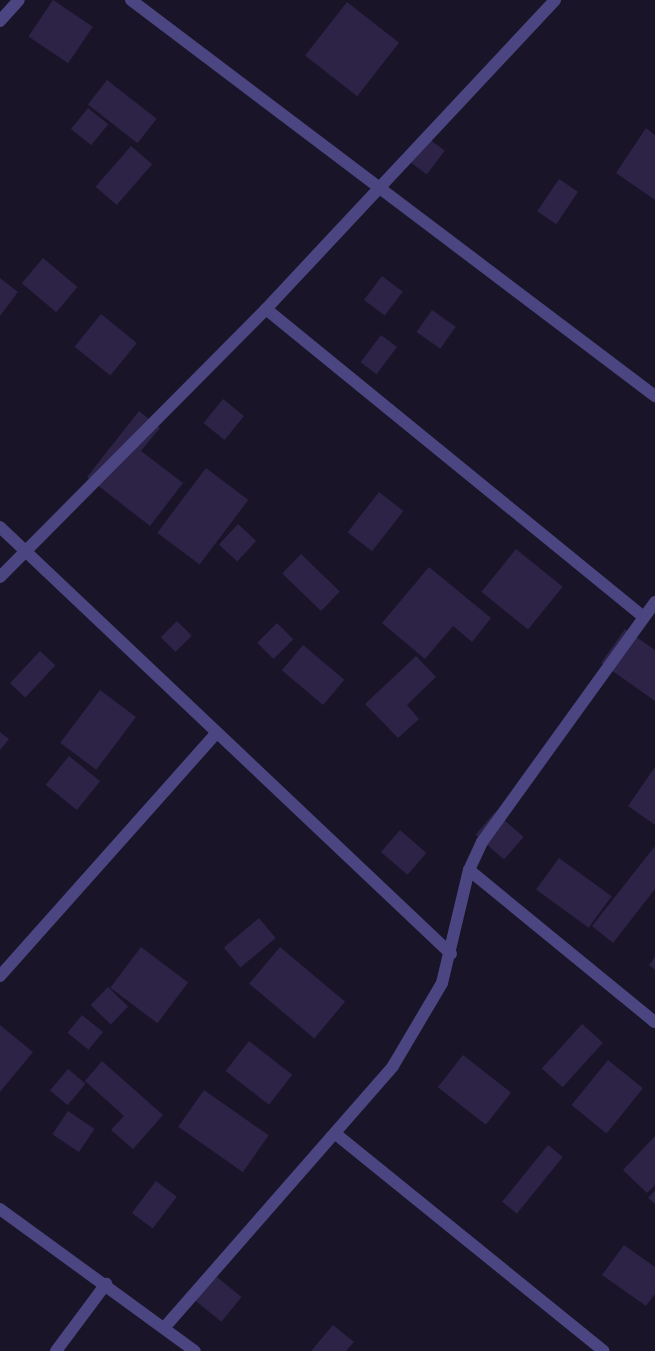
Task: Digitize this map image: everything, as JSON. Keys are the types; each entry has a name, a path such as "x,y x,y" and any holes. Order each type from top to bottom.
{"street":[{"path":"0,21 19,0"},
{"path":"131,0 655,396"},
{"path":"0,577 24,550 266,309 555,0"},
{"path":"266,309 643,616"},
{"path":"0,527 215,735 451,954"},
{"path":"164,1328 337,1136 428,1011 451,954 469,870 482,842 643,616 655,603"},
{"path":"0,976 215,735"},
{"path":"469,870 655,1022"},
{"path":"337,1136 604,1351"},
{"path":"0,1209 195,1351"},
{"path":"56,1351 106,1284"}],"building":[{"path":"53,0 93,27 68,63 28,36"},
{"path":"347,2 399,43 357,96 305,56"},
{"path":"107,80 157,119 138,143 88,104"},
{"path":"88,108 108,124 91,145 71,129"},
{"path":"646,128 655,135 655,200 616,173"},
{"path":"428,138 445,151 427,175 410,162"},
{"path":"131,146 152,164 117,205 96,187"},
{"path":"559,179 578,192 556,224 537,211"},
{"path":"43,258 77,287 56,312 22,283"},
{"path":"382,276 403,292 385,316 364,300"},
{"path":"0,278 18,292 0,316"},
{"path":"432,310 456,327 440,349 417,332"},
{"path":"101,314 137,343 110,376 75,347"},
{"path":"381,335 397,347 377,374 361,362"},
{"path":"223,399 244,416 224,440 203,423"},
{"path":"139,411 160,428 141,451 183,483 150,526 87,477"},
{"path":"206,468 248,500 200,565 157,533"},
{"path":"379,492 403,511 372,551 348,532"},
{"path":"238,524 256,541 237,562 219,544"},
{"path":"516,549 563,587 528,630 481,592"},
{"path":"301,554 340,592 321,611 282,573"},
{"path":"429,567 491,618 472,642 453,626 425,659 382,623"},
{"path":"177,621 192,636 176,652 161,637"},
{"path":"277,623 293,639 273,659 257,643"},
{"path":"625,629 655,650 655,701 601,663"},
{"path":"303,645 344,680 323,705 282,670"},
{"path":"40,651 55,665 25,698 10,683"},
{"path":"416,656 436,677 407,705 419,719 398,738 365,704"},
{"path":"100,690 136,717 96,770 60,743"},
{"path":"0,732 9,739 0,750"},
{"path":"69,756 100,781 77,810 46,785"},
{"path":"655,767 655,825 628,806"},
{"path":"495,812 524,837 504,860 475,835"},
{"path":"400,830 426,853 407,875 381,852"},
{"path":"655,846 655,889 613,943 592,926"},
{"path":"559,858 612,896 589,928 536,890"},
{"path":"259,918 276,938 240,967 224,948"},
{"path":"141,947 188,983 157,1023 110,988"},
{"path":"280,947 345,1002 314,1038 249,984"},
{"path":"655,957 655,970 649,965"},
{"path":"108,987 128,1006 111,1024 91,1005"},
{"path":"82,1015 103,1032 89,1050 68,1033"},
{"path":"582,1024 603,1043 563,1087 542,1069"},
{"path":"0,1025 33,1052 0,1092"},
{"path":"249,1041 292,1075 269,1105 226,1071"},
{"path":"463,1055 511,1093 486,1125 438,1087"},
{"path":"608,1060 643,1088 606,1133 571,1105"},
{"path":"102,1061 163,1115 133,1149 111,1130 124,1116 85,1081"},
{"path":"68,1069 86,1084 68,1105 50,1090"},
{"path":"204,1090 269,1135 243,1172 178,1127"},
{"path":"68,1111 95,1129 79,1152 52,1134"},
{"path":"655,1136 655,1185 647,1193 623,1170"},
{"path":"548,1145 563,1157 517,1214 502,1202"},
{"path":"156,1181 177,1197 153,1229 132,1213"},
{"path":"655,1190 655,1204 648,1198"},
{"path":"624,1245 655,1267 655,1294 646,1306 602,1275"},
{"path":"212,1273 242,1297 221,1322 192,1298"},
{"path":"333,1325 354,1342 346,1351 311,1351"}]}
